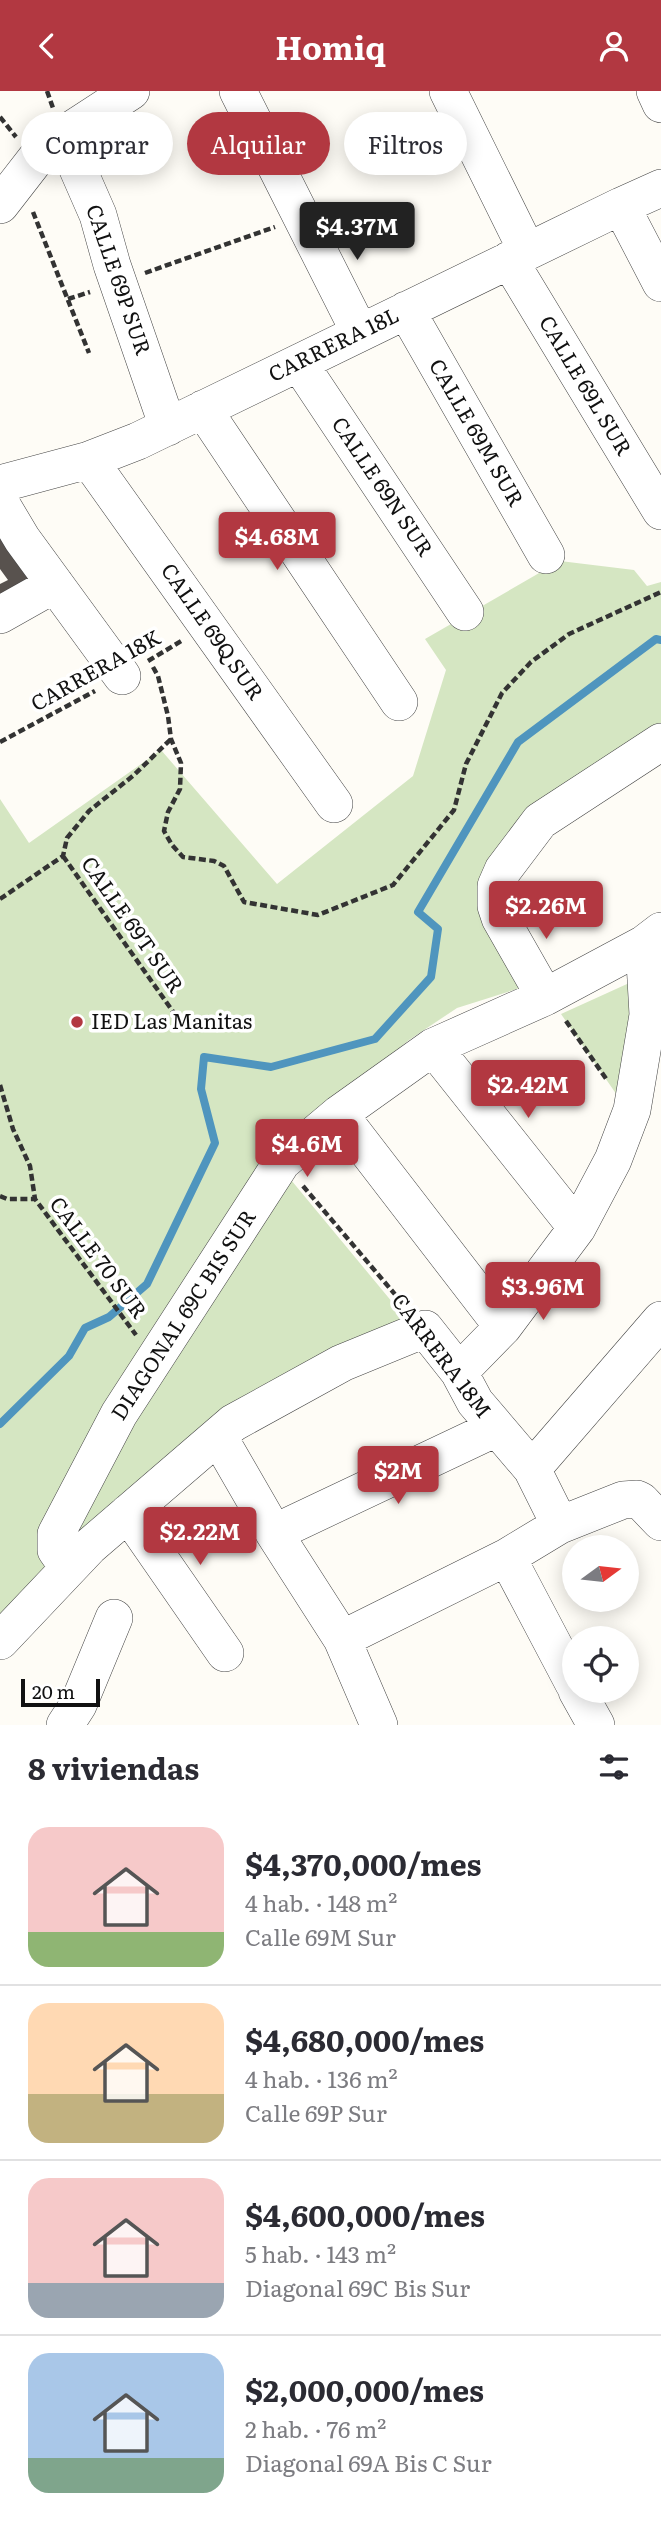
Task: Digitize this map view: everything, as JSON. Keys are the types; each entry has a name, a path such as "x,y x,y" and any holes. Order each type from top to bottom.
{"street":[{"path":"99,112 131,91"},
{"path":"238,91 360,333"},
{"name":"CALLE 69L SUR","path":"448,91 518,256 661,511"},
{"path":"655,91 661,104"},
{"path":"10,192 24,175"},
{"name":"CALLE 69P SUR","path":"80,175 98,215 168,427"},
{"name":"CARRERA 18L","path":"0,484 89,460 168,427 661,188"},
{"path":"621,206 661,283"},
{"name":"CALLE 69M SUR","path":"406,310 545,555"},
{"name":"CALLE 69N SUR","path":"299,363 465,611"},
{"path":"203,409 399,702"},
{"name":"CALLE 69Q SUR","path":"89,460 334,804"},
{"path":"0,502 22,539 122,676"},
{"path":"0,615 55,584"},
{"path":"545,997 506,930 496,906 496,886 503,870 540,821 661,742"},
{"path":"459,1372 503,1327 576,1229 613,1160 632,1110 648,1014 652,938"},
{"name":"DIAGONAL 69C BIS SUR","path":"68,1567 56,1550 56,1534 119,1414 282,1162 339,1114 433,1047 545,997 652,938"},
{"path":"433,1047 576,1229"},
{"path":"339,1114 503,1327"},
{"path":"532,1469 661,1321"},
{"path":"0,1641 68,1567 233,1423 342,1363 425,1329"},
{"name":"CARRERA 18M","path":"425,1329 459,1372 475,1402 532,1469 560,1525"},
{"path":"274,1532 496,1428"},
{"path":"218,1436 274,1532 342,1639 379,1725"},
{"path":"342,1639 507,1557 560,1525 623,1500 637,1499 660,1517"},
{"path":"128,1513 225,1653"},
{"path":"507,1557 562,1661"},
{"path":"65,1725 78,1705 114,1618"},
{"path":"584,1703 596,1725"}],"path":[{"path":"10,192 68,299 89,353"},
{"path":"68,299 302,218"},
{"path":"122,676 154,667 158,676 171,739 181,763 180,789 164,831 172,845 183,857 214,861 224,866 244,902 318,915 393,885 454,810 466,765 502,693 531,662 569,634 661,592"},
{"name":"CARRERA 18K","path":"0,742 207,626"},
{"path":"0,899 64,856 67,838 89,811 134,775 171,739"},
{"name":"CALLE 69T SUR","path":"64,856 174,1013"},
{"path":"545,997 561,1014 620,1098 632,1110"},
{"path":"0,1085 13,1129 30,1166 34,1199 7,1199 0,1196"},
{"name":"CARRERA 18M","path":"282,1162 425,1329"},
{"name":"CALLE 70 SUR","path":"34,1199 137,1336"}],"green space":[{"path":"560,561 634,570 647,586 661,582 661,734 488,864 523,987 457,1008 409,1040 272,1157 412,1326 297,1375 0,1633 0,799 29,843 161,750 277,884 413,776 446,670 425,639"},
{"path":"638,979 619,1098 561,1014"}],"building":[{"path":"0,525 42,580 0,600 0,584 8,580 0,569"}],"waterway":[{"path":"0,1424 69,1356 85,1328 109,1317 147,1284 215,1143 201,1089 204,1057 271,1067 375,1039 431,977 438,929 418,912 518,742 656,639 661,640"}],"place":[{"name":"IED Las Manitas","path":"77,1022"}]}
